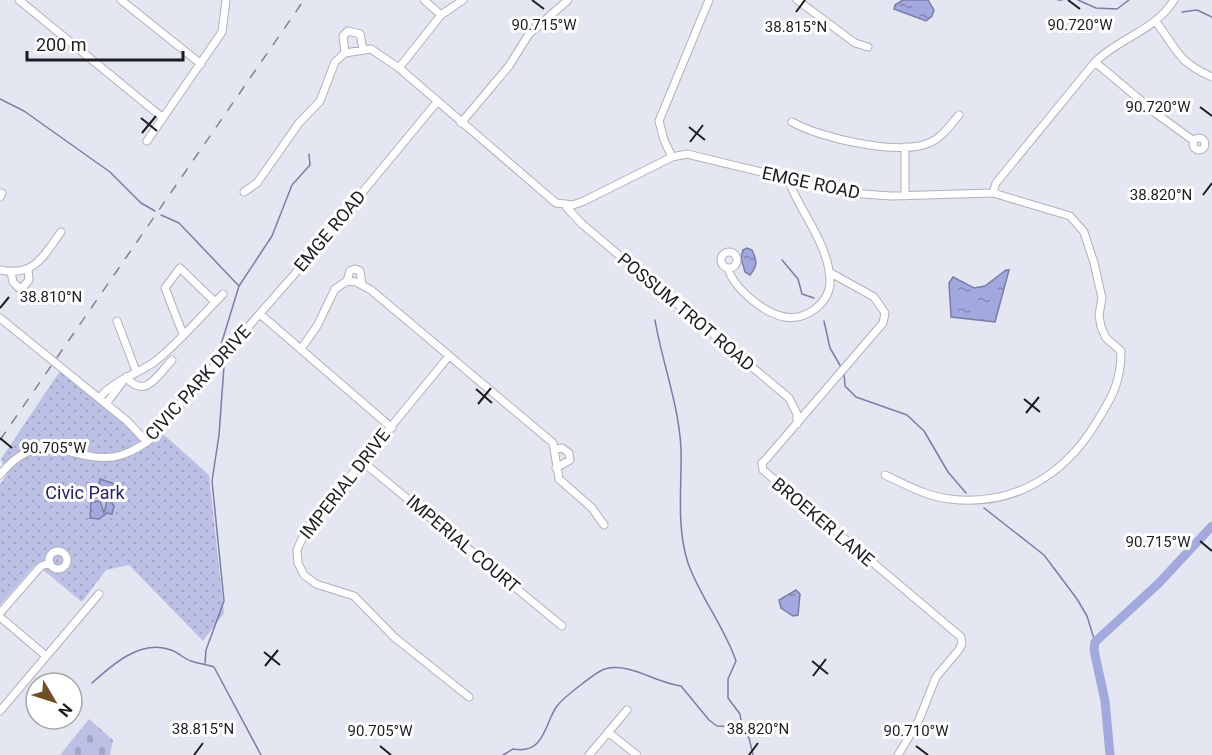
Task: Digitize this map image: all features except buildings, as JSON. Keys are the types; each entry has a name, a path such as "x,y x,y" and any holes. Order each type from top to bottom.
{"street":[{"path":"18,0 163,118"},
{"path":"147,141 222,32 226,0"},
{"path":"424,0 441,15"},
{"path":"399,68 441,15 463,0"},
{"path":"461,123 509,66 529,34 568,0"},
{"path":"672,156 664,140 659,121 709,0"},
{"path":"797,0 855,43 868,47"},
{"path":"993,193 996,183 1095,62 1114,45 1156,22 1174,0"},
{"path":"127,1 201,64"},
{"path":"1156,22 1182,60 1193,69 1212,77"},
{"path":"345,53 343,36 348,31 360,34 363,49"},
{"path":"244,192 256,183 299,123 321,101 331,70 345,53 363,49 383,55 556,203 566,204"},
{"path":"1095,62 1158,116 1194,141"},
{"name":"EMGE ROAD","path":"260,314 437,102"},
{"path":"792,122 813,132 884,146 905,147 928,144 937,139 959,114"},
{"path":"905,147 905,196"},
{"name":"EMGE ROAD","path":"566,204 584,201 672,156 687,154 849,194 905,196 993,193 1052,208 1070,216 1079,224 1100,285 1101,327 1106,338 1121,351 1121,374 1114,393 1078,449 1041,481 1017,494 981,499 949,499 885,475"},
{"path":"729,268 733,280 764,307 781,316 793,318 811,312 826,298 830,282 829,272 821,249 788,180"},
{"name":"POSSUM TROT ROAD","path":"566,204 582,224 789,398 797,414 797,424"},
{"path":"0,270 11,272 28,269 41,259 61,232"},
{"path":"183,334 165,288 180,268 215,302"},
{"path":"301,349 317,326 335,289 347,281 350,271 355,268 360,271 362,285"},
{"path":"11,272 13,282 19,288 29,280 28,269"},
{"name":"BROEKER LANE","path":"829,272 874,297 885,313 883,323 762,464 763,470 958,633 962,640 958,651 936,677 919,720 898,755"},
{"path":"347,281 362,285 543,433 556,449 556,468 563,485 592,508 604,525"},
{"path":"99,398 110,385 153,363 223,294"},
{"name":"IMPERIAL DRIVE","path":"260,314 392,428 306,530 297,550 301,570 316,584 354,596 394,637 469,697"},
{"name":"CIVIC PARK DRIVE","path":"0,475 20,456 34,451 51,448 111,458 126,454 147,442 260,314"},
{"path":"0,330 3,320 99,398 147,442"},
{"path":"117,321 136,371"},
{"path":"392,428 449,356"},
{"path":"126,377 133,386 140,388 148,385 172,360"},
{"path":"106,404 126,377"},
{"path":"556,449 562,448 569,453 570,460 556,468"},
{"name":"IMPERIAL COURT","path":"364,463 562,626"},
{"path":"46,656 0,615 41,566 50,563"},
{"path":"0,711 99,594"},
{"path":"589,755 627,710"},
{"path":"608,732 637,755"}],"green space":[{"name":"Civic Park","path":"62,368 149,444 162,433 209,475 224,613 203,641 129,565 106,570 82,602 36,564 0,605 0,484 7,475 1,459"},
{"path":"89,719 113,740 110,755 60,755 79,731 84,731 84,725"}],"water":[{"path":"903,0 928,0 934,10 932,16 926,21 894,9 895,5"},
{"path":"747,248 752,250 756,260 750,275 745,272 741,258 743,250"},
{"path":"1009,270 995,322 951,317 949,283 953,277 974,288 985,286"},
{"path":"100,479 118,485 116,496 98,493"},
{"path":"108,497 114,506 112,514 107,513 99,519 90,518 91,502 100,501 104,513"},
{"path":"796,590 800,594 798,615 793,616 781,608 779,600"}],"waterway":[{"path":"1078,0 1096,8 1117,9 1129,0"},
{"path":"1182,12 1197,10 1212,17"},
{"path":"0,99 24,111 110,172 141,203 155,211"},
{"path":"220,348 239,286 272,236 292,185 310,165 309,154"},
{"path":"161,215 179,223 238,285"},
{"path":"782,260 798,279 802,294 814,298"},
{"path":"655,320 680,433 681,521 684,549 693,576 736,661 728,679 728,698 740,714 742,727 749,738 753,755"},
{"path":"824,321 830,348 841,367"},
{"path":"205,663 206,650 224,601 212,481 219,435 224,366"},
{"path":"844,373 845,386 856,397 907,415 924,431 948,472 966,493"},
{"path":"984,508 1044,555 1087,616 1095,642"},
{"path":"1110,755 1105,701 1094,650 1095,642 1159,583 1212,526"},
{"path":"92,683 118,661 149,648 160,647 171,650 188,660 214,667 261,755"},
{"path":"503,755 513,749 524,750 538,743 560,702 580,685 605,669 623,668 681,686 709,720 717,726 741,727"}],"railway":[{"path":"0,440 304,0"}]}
